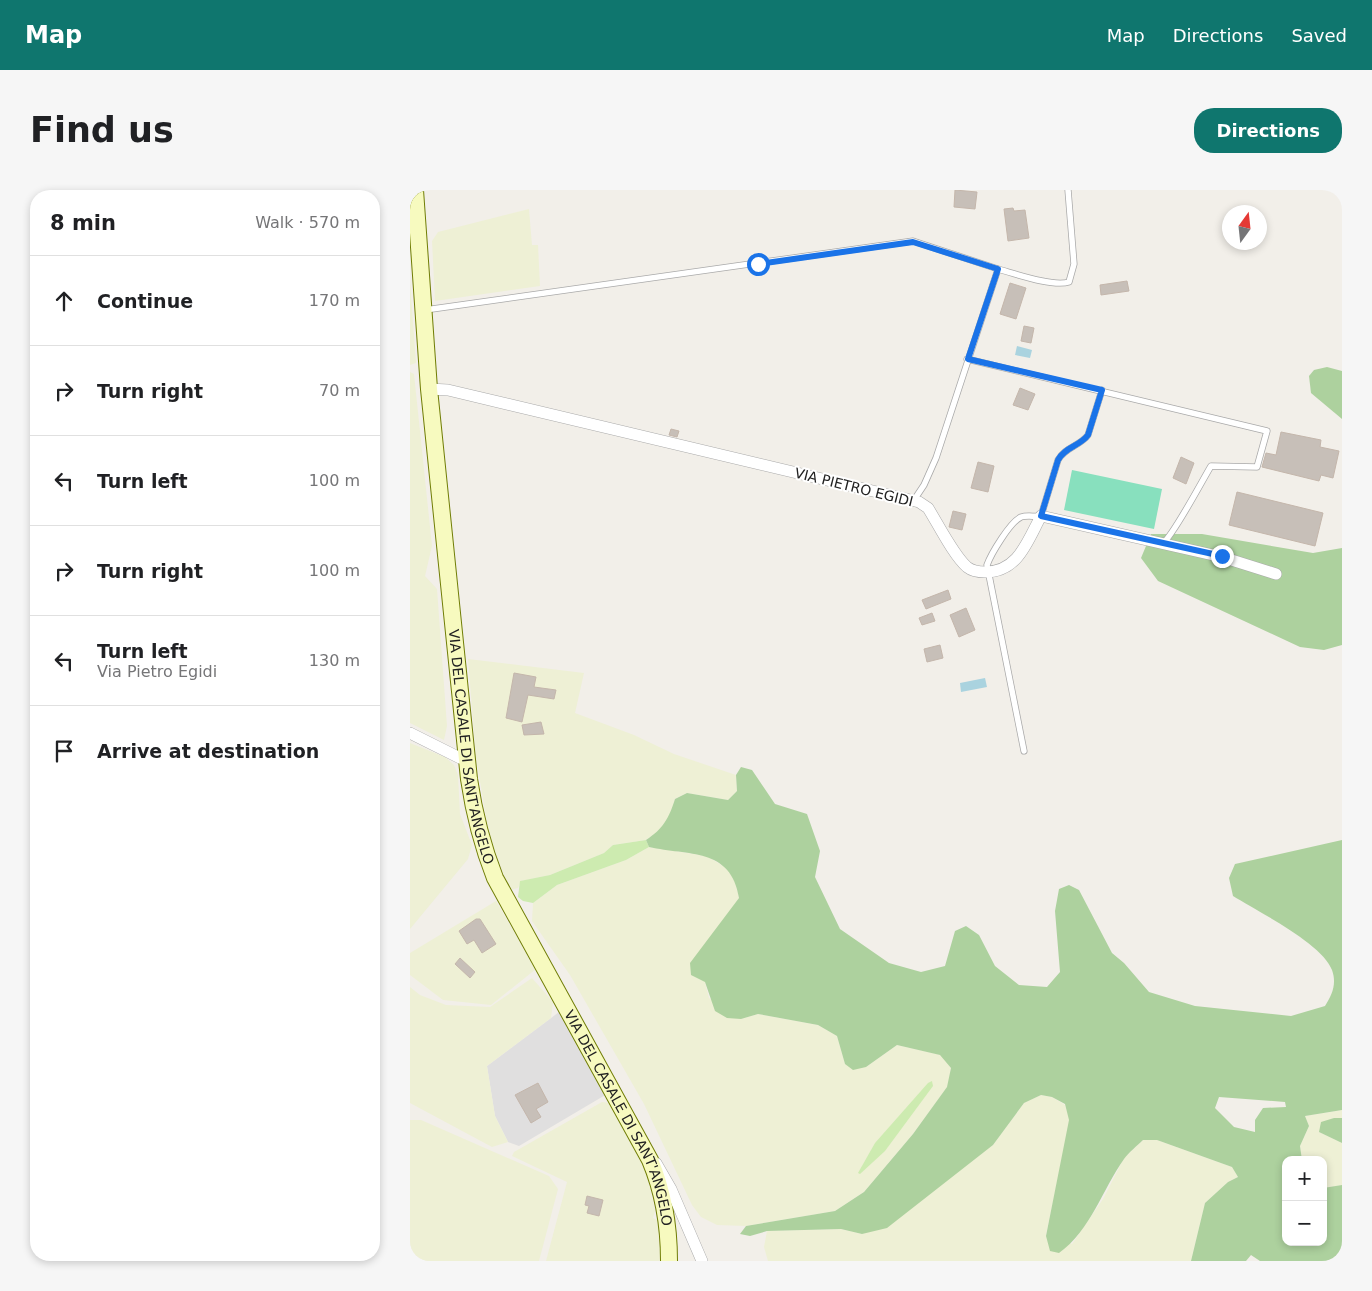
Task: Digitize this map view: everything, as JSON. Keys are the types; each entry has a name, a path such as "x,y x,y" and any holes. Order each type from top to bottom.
{"main road":[{"name":"VIA DEL CASALE DI SANT'ANGELO","path":"415,190 429,388 467,757 475,817 495,878 646,1149 664,1205 670,1261"}],"street":[{"name":"VIA PIETRO EGIDI","path":"429,388 448,390 914,500 928,508 965,566 975,571 987,572"},
{"path":"987,572 1005,569 1013,563 1041,516 1222,556 1276,574"},
{"path":"410,733 460,758 467,757"},
{"path":"646,1149 665,1176 702,1261"}],"lane":[{"path":"424,310 913,242 998,269 1050,282 1070,282 1074,264 1068,190"},
{"path":"914,500 924,485 936,458 998,269"},
{"path":"968,359 1267,431 1258,467 1211,466 1175,526 1170,538 1161,544"},
{"path":"1024,751 987,572 993,551 1016,520 1024,516 1041,516 1058,460 1061,454 1084,440 1088,435 1102,390"}],"shaded area":[{"path":"559,1012 607,1094 519,1146 508,1142 495,1116 487,1066"}],"green space":[{"path":"529,209 532,245 538,245 540,286 435,301 432,241 438,232"},
{"path":"410,282 416,363 410,365"},
{"path":"1327,367 1342,371 1342,419 1311,393 1309,376 1314,370"},
{"path":"410,372 414,374 432,546 425,576 437,589 447,726 444,740 410,723"},
{"path":"1072,470 1162,489 1154,529 1064,510"},
{"path":"1151,534 1202,534 1313,553 1342,548 1342,645 1324,650 1300,647 1158,581 1141,558"},
{"path":"468,659 584,673 575,713 634,735 674,754 736,775 737,791 728,800 687,793 675,799 670,816 659,831 646,840 613,845 604,853 550,875 521,881 518,888 510,890 490,840 476,758"},
{"path":"410,743 445,757 454,765 458,775 460,814 472,845 468,859 410,929"},
{"path":"741,767 752,770 775,804 807,814 820,851 815,877 840,929 889,963 921,972 945,966 955,931 966,926 979,935 995,966 1019,985 1047,987 1060,972 1055,911 1059,889 1069,885 1079,890 1112,953 1124,963 1149,992 1195,1006 1291,1016 1325,1006 1334,985 1332,970 1326,960 1303,939 1233,896 1229,878 1235,864 1342,840 1342,1110 1305,1116 1309,1126 1300,1146 1301,1156 1282,1156 1282,1246 1327,1246 1327,1187 1342,1185 1342,1261 1260,1261 1251,1255 1246,1261 1191,1261 1205,1203 1228,1182 1238,1177 1232,1167 1157,1140 1143,1140 1128,1154 1080,1233 1059,1253 1050,1251 1046,1236 1069,1120 1065,1104 1052,1097 1041,1095 1024,1103 993,1145 887,1228 862,1234 841,1229 767,1231 750,1236 740,1234 746,1226 835,1211 864,1192 913,1134 947,1087 951,1068 940,1055 897,1045 866,1067 853,1070 845,1064 837,1036 818,1025 758,1014 741,1019 727,1018 715,1011 705,982 691,975 690,963 739,898 734,882 727,870 717,862 693,854 649,847 646,840 657,832 665,822 675,799 687,793 728,800 737,791 736,775","holes":["1219,1097 1285,1102 1286,1107 1263,1108 1255,1120 1255,1132 1234,1127 1215,1108"]},
{"path":"646,840 649,847 626,860 557,885 533,903 523,901 518,897 520,881 550,875 604,853 613,845"},
{"path":"649,847 707,856 728,869 736,884 739,898 733,908 705,982 709,998 741,1019 758,1014 818,1025 837,1036 845,1064 866,1067 897,1045 941,1055 951,1068 948,1086 913,1134 864,1192 835,1211 746,1226 717,1225 701,1217 692,1205 644,1104 570,975 532,921 533,903 557,885 626,860"},
{"path":"496,901 536,969 491,1005 443,1000 410,975 410,953"},
{"path":"532,978 553,1002 551,1018 487,1066 495,1116 508,1142 492,1147 410,1103 410,987 420,995 446,1005 490,1007"},
{"path":"932,1081 933,1086 885,1151 860,1174 858,1173 875,1143 928,1083"},
{"path":"1041,1095 1052,1097 1065,1105 1070,1120 1046,1235 1072,1244 1103,1199 1124,1158 1143,1140 1157,1140 1232,1167 1238,1177 1228,1182 1205,1203 1191,1261 768,1261 764,1247 767,1231 841,1229 862,1234 993,1145 1024,1103"},
{"path":"602,1102 610,1103 647,1173 655,1211 653,1218 660,1221 662,1261 546,1261 567,1182 512,1156 514,1152"},
{"path":"1342,1110 1342,1118 1334,1118 1319,1132 1342,1143 1342,1185 1327,1187 1327,1156 1301,1156 1300,1146 1309,1126 1305,1116"},
{"path":"1342,1118 1342,1143 1319,1132 1321,1122"},
{"path":"410,1120 421,1120 549,1176 558,1189 539,1261 410,1261"}],"water":[{"path":"1017,346 1032,350 1030,358 1015,355"},
{"path":"985,678 987,687 961,692 960,683"}],"building":[{"path":"955,190 977,192 975,209 954,207"},
{"path":"1013,208 1014,211 1025,210 1029,238 1008,241 1004,209"},
{"path":"1127,281 1129,291 1101,295 1100,285"},
{"path":"1010,283 1026,288 1016,319 1000,314"},
{"path":"1024,326 1034,328 1031,343 1021,341"},
{"path":"1020,388 1035,394 1028,410 1013,405"},
{"path":"671,429 679,431 677,437 669,435"},
{"path":"1281,432 1321,440 1320,447 1339,451 1333,478 1321,475 1319,481 1262,467 1266,453 1276,455"},
{"path":"1181,457 1194,463 1186,484 1173,478"},
{"path":"978,462 994,466 988,492 971,488"},
{"path":"1237,492 1323,513 1315,546 1229,525"},
{"path":"953,511 966,514 962,530 949,527"},
{"path":"948,590 951,599 926,609 922,600"},
{"path":"966,608 975,630 959,637 950,615"},
{"path":"932,613 935,621 922,625 919,618"},
{"path":"940,645 943,658 927,662 924,649"},
{"path":"514,673 536,677 534,687 556,690 554,699 528,695 522,722 506,718"},
{"path":"541,722 544,734 524,735 522,725"},
{"path":"476,919 480,919 496,944 482,953 474,940 467,944 459,931"},
{"path":"460,958 475,972 470,978 455,964"},
{"path":"538,1083 548,1102 536,1109 541,1117 531,1123 515,1095"},
{"path":"587,1196 603,1200 599,1216 587,1213 589,1206 585,1205"}],"route":[{"path":"758,264 913,242 998,269 968,359 1102,390 1088,435 1084,440 1061,454 1058,460 1041,516 1156,543 1222,556"}]}
